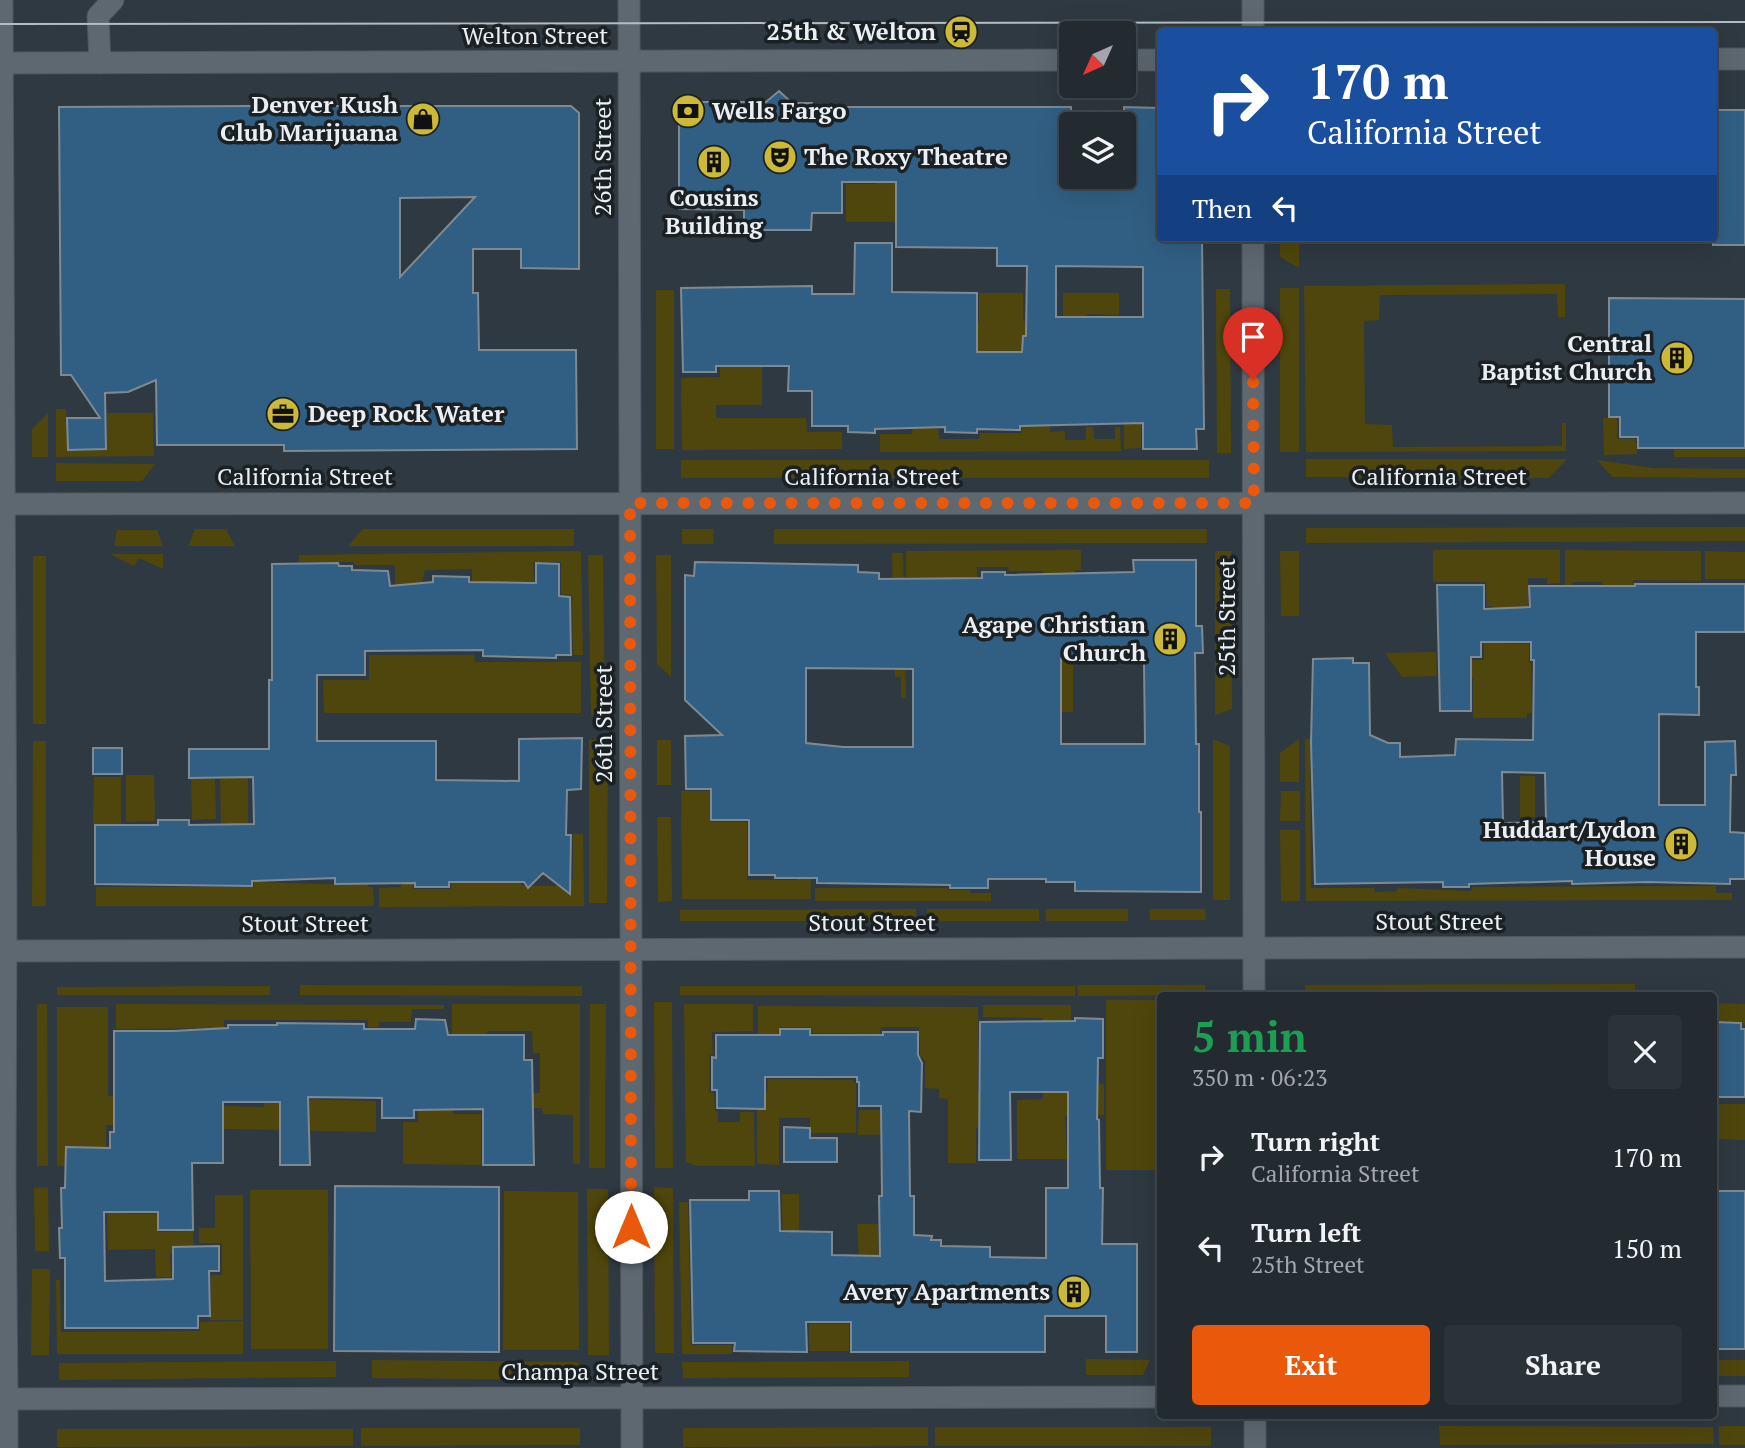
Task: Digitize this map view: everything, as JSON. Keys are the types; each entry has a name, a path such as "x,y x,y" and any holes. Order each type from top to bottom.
{"street":[{"path":"2,0 4,1399 7,1448"},
{"path":"100,63 98,16 113,0"},
{"name":"26th Street","path":"629,0 632,1448"},
{"path":"1252,0 1253,28"},
{"path":"1717,59 1745,59"},
{"name":"Welton Street","path":"2,63 1059,60"},
{"path":"1136,60 1157,60"},
{"name":"25th Street","path":"1253,242 1254,992"},
{"name":"California Street","path":"2,504 1745,503"},
{"name":"Stout Street","path":"3,951 1745,947"},
{"path":"1717,1396 1745,1396"},
{"name":"Champa Street","path":"4,1399 1157,1397"},
{"path":"1255,1419 1255,1448"}],"shaded area":[{"path":"878,180 895,180 895,222 846,222 846,184 877,184"},
{"path":"1280,242 1299,242 1299,268 1280,257"},
{"path":"1565,284 1565,317 1558,317 1557,294 1380,295 1379,320 1364,321 1365,424 1392,425 1393,447 1562,446 1562,423 1566,423 1566,451 1306,452 1304,286"},
{"path":"1280,288 1299,288 1299,452 1280,452"},
{"path":"1216,289 1230,289 1231,453 1217,453"},
{"path":"656,290 674,290 674,449 656,449"},
{"path":"979,293 1023,293 1023,321 1052,321 1053,340 982,376 982,351 943,349 921,323 979,322"},
{"path":"1063,293 1119,293 1119,315 1087,314 1086,363 1063,349"},
{"path":"720,330 746,330 747,367 762,367 762,405 716,405 716,418 806,418 807,432 842,432 842,449 682,450 681,378 720,377"},
{"path":"1123,352 1141,352 1141,448 1124,449"},
{"path":"56,409 66,409 68,451 107,450 107,413 153,413 154,456 56,457"},
{"path":"48,413 48,457 32,457 32,429"},
{"path":"1603,418 1617,418 1617,439 1636,439 1637,454 1604,455"},
{"path":"1022,425 1050,425 1050,432 1065,431 1065,440 1086,440 1086,427 1093,427 1094,439 1115,439 1115,427 1120,427 1121,451 880,452 880,434 912,434 913,427 938,427 939,439 979,439 980,433 1022,433"},
{"path":"1674,449 1745,449 1745,457 1674,457"},
{"path":"1306,459 1567,459 1549,478 1306,477"},
{"path":"681,460 1209,460 1209,478 681,478"},
{"path":"1597,460 1653,468 1745,469 1745,478 1612,477"},
{"path":"56,463 155,464 142,481 56,481"},
{"path":"1745,527 1745,541 1306,543 1306,528"},
{"path":"195,529 226,529 235,546 188,546"},
{"path":"363,529 574,529 574,546 348,546"},
{"path":"682,529 714,529 713,544 682,544"},
{"path":"774,529 1207,529 1207,543 774,544"},
{"path":"117,530 157,530 163,546 114,546"},
{"path":"1081,550 1081,570 1075,570 1075,576 1044,576 1043,571 1009,571 1008,567 977,567 977,577 906,577 906,551"},
{"path":"1433,550 1560,550 1560,583 1547,584 1547,578 1528,578 1528,615 1492,615 1492,606 1487,606 1486,582 1433,582"},
{"path":"1565,550 1701,551 1701,581 1633,580 1633,615 1603,588 1602,582 1572,582 1571,587 1565,586"},
{"path":"581,551 583,655 573,655 572,595 561,594 561,562 533,562 534,581 472,581 472,569 425,570 421,587 395,588 395,565 299,562 299,555"},
{"path":"1215,551 1231,551 1232,709 1215,715"},
{"path":"1280,551 1299,551 1299,616 1281,616"},
{"path":"1705,551 1745,552 1745,579 1705,579"},
{"path":"892,553 903,553 906,698 901,698 901,677 895,677"},
{"path":"110,554 163,554 163,569 139,558 134,566"},
{"path":"588,555 603,555 605,715 591,715"},
{"path":"656,555 671,555 671,677 657,664"},
{"path":"33,556 46,556 46,724 33,724"},
{"path":"1504,620 1505,644 1529,644 1532,713 1527,713 1527,718 1473,718 1473,678 1442,678 1442,660 1484,660 1484,631"},
{"path":"1073,650 1073,712 1062,712 1062,680 1044,679 981,654"},
{"path":"1436,652 1437,676 1402,677 1385,653"},
{"path":"369,655 474,655 475,662 581,662 581,713 324,713 323,680 369,680"},
{"path":"1213,739 1230,746 1230,900 1213,900"},
{"path":"1299,739 1299,782 1280,782 1280,753"},
{"path":"1305,739 1310,739 1311,888 1374,888 1375,892 1397,891 1398,888 1471,891 1472,887 1716,886 1716,893 1732,893 1732,900 1306,901"},
{"path":"589,740 608,740 607,903 589,903"},
{"path":"657,740 671,740 671,785 657,785"},
{"path":"33,741 46,741 46,906 32,906"},
{"path":"126,775 154,775 155,821 126,822"},
{"path":"1520,776 1535,776 1535,817 1520,817"},
{"path":"94,777 121,777 121,841 109,841 109,824 93,824"},
{"path":"220,777 248,777 248,823 221,823"},
{"path":"191,779 215,779 216,819 192,820"},
{"path":"681,791 710,791 710,822 747,822 747,880 798,880 798,854 810,850 811,899 682,899"},
{"path":"1281,791 1300,791 1300,821 1280,821"},
{"path":"657,817 671,817 672,901 658,902"},
{"path":"1280,830 1300,830 1300,901 1281,901"},
{"path":"573,834 583,834 584,906 379,907 379,888 401,887 402,881 413,881 413,889 451,889 452,877 512,877 524,886 566,886 573,879"},
{"path":"350,879 368,879 368,887 373,887 374,906 96,906 96,887 254,887 254,882 349,885"},
{"path":"815,888 947,888 970,890 970,893 991,893 991,901 815,901"},
{"path":"916,909 916,921 680,921 680,910"},
{"path":"927,909 1039,909 1039,921 927,921"},
{"path":"1046,909 1128,909 1128,921 1046,921"},
{"path":"1150,909 1205,909 1206,920 1150,920"},
{"path":"1635,984 1635,992 1305,992 1305,985"},
{"path":"300,985 582,986 582,996 300,995"},
{"path":"1077,985 1205,985 1205,992 1078,996"},
{"path":"270,986 270,995 57,995 57,987"},
{"path":"680,986 1075,986 1075,996 680,995"},
{"path":"1106,1000 1157,1000 1157,1170 1106,1170"},
{"path":"654,1002 672,1002 673,1168 655,1168"},
{"path":"1717,1003 1745,1004 1745,1025 1742,1021 1717,1021"},
{"path":"37,1004 47,1004 48,1166 37,1166"},
{"path":"116,1004 444,1005 444,1009 412,1009 411,1022 379,1022 379,1027 368,1027 368,1020 224,1020 224,1028 116,1029"},
{"path":"452,1004 580,1004 580,1164 573,1164 573,1115 543,1114 542,1108 533,1108 533,1093 540,1093 540,1053 533,1053 532,1031 487,1031 487,1057 452,1080"},
{"path":"590,1004 606,1004 605,1168 589,1168"},
{"path":"684,1004 753,1004 753,1031 712,1032 709,1092 714,1093 718,1122 740,1122 740,1112 754,1112 755,1166 697,1166 686,1162"},
{"path":"983,1005 1071,1005 1072,1084 1104,1084 1104,1115 1065,1116 1067,1159 1017,1159 1017,1100 1043,1099 1042,1018 983,1017"},
{"path":"758,1006 978,1007 978,1093 1011,1093 1010,1128 976,1128 976,1163 948,1163 948,1099 939,1098 939,1089 925,1088 925,1061 920,1055 919,1027 881,1027 880,1034 812,1033 811,1027 779,1027 778,1076 758,1055"},
{"path":"57,1007 108,1007 108,1096 116,1097 116,1125 106,1125 106,1166 57,1166"},
{"path":"768,1079 853,1080 853,1083 856,1083 856,1133 810,1133 810,1118 779,1118 779,1165 757,1164 757,1092 767,1092"},
{"path":"418,1082 453,1083 453,1114 481,1114 481,1165 403,1164 403,1122 418,1122"},
{"path":"265,1098 376,1101 376,1132 126,1127 218,1106 264,1107"},
{"path":"1717,1104 1745,1104 1745,1140 1717,1139"},
{"path":"859,1110 881,1110 909,1134 858,1135"},
{"path":"48,1187 49,1251 35,1251 34,1188"},
{"path":"654,1187 673,1188 674,1353 655,1353"},
{"path":"587,1189 608,1189 609,1355 588,1355"},
{"path":"250,1190 328,1190 328,1349 251,1349"},
{"path":"504,1191 578,1192 579,1350 503,1350"},
{"path":"126,1192 127,1214 157,1214 158,1232 193,1231 194,1254 170,1254 171,1277 156,1277 155,1249 108,1250 107,1207"},
{"path":"782,1194 799,1194 799,1230 802,1231 783,1277"},
{"path":"215,1195 243,1195 243,1320 210,1320 211,1275 222,1275 222,1243 199,1243 199,1228 215,1228"},
{"path":"679,1202 688,1202 691,1345 732,1345 732,1354 682,1354"},
{"path":"857,1224 878,1224 879,1276 860,1272"},
{"path":"32,1269 50,1269 49,1355 31,1355"},
{"path":"56,1280 60,1280 61,1332 200,1331 200,1322 243,1321 243,1354 57,1354"},
{"path":"809,1324 849,1324 849,1351 809,1351"},
{"path":"1086,1359 1150,1360 1143,1375 1086,1375"},
{"path":"372,1360 579,1362 579,1380 372,1378"},
{"path":"1717,1360 1745,1360 1745,1376 1717,1376"},
{"path":"336,1361 336,1377 59,1380 59,1363"},
{"path":"909,1361 909,1377 683,1378 682,1362"},
{"path":"1439,1426 1713,1427 1714,1444 1440,1445"},
{"path":"1719,1426 1745,1426 1745,1445 1719,1445"},
{"path":"928,1427 928,1446 683,1447 683,1428"},
{"path":"935,1427 1211,1427 1211,1446 935,1446"},
{"path":"361,1428 580,1428 580,1445 361,1446"},
{"path":"57,1429 353,1429 353,1446 57,1447"}],"building":[{"path":"779,91 792,103 812,103 812,107 1071,107 1071,112 1059,112 1059,189 1136,189 1136,112 1124,112 1124,107 1157,108 1157,242 1202,242 1204,429 1196,429 1197,449 1143,449 1143,423 1020,426 1020,430 977,429 977,433 945,432 945,427 875,429 875,433 848,432 848,426 812,426 812,391 788,391 789,366 716,366 716,372 683,372 681,288 812,286 812,294 854,294 855,243 892,243 892,292 977,293 977,352 1022,352 1023,336 1026,336 1027,266 997,266 997,248 896,247 896,182 842,182 842,213 812,213 811,230 744,230 744,210 679,209 679,102 766,102","holes":["1056,266 1143,267 1143,317 1056,317"]},
{"path":"571,106 579,113 579,269 521,268 521,249 473,249 473,293 478,293 479,350 576,350 577,449 284,451 284,445 157,445 156,380 128,392 105,393 106,449 68,450 67,418 100,418 71,375 61,375 59,107","holes":["475,197 400,277 400,198"]},
{"path":"1717,110 1745,110 1745,245 1713,245 1713,242 1717,242"},
{"name":"Central Baptist Church","path":"1609,298 1745,299 1745,448 1638,448 1638,437 1620,437 1620,417 1609,417"},
{"path":"1133,560 1196,560 1196,626 1202,626 1203,653 1195,653 1201,892 1075,891 1075,882 1046,882 1046,879 988,879 988,888 950,888 950,885 817,883 817,878 749,875 749,820 711,820 711,789 686,789 685,736 722,735 685,700 685,575 694,576 695,562 858,565 858,572 879,573 879,579 982,578 982,572 1005,572 1005,575 1134,572","holes":["1095,654 1141,654 1144,663 1145,744 1061,744 1061,659 1095,660","806,668 913,669 913,747 843,747 806,743"]},
{"path":"338,563 339,566 352,566 352,570 388,571 390,586 433,582 433,576 469,577 469,582 536,583 536,563 559,564 559,596 570,597 571,655 556,655 556,658 483,656 483,650 365,651 365,675 317,675 317,741 436,741 436,780 519,781 519,739 582,738 581,789 567,790 566,835 571,835 570,894 543,873 528,888 524,882 449,882 449,887 415,887 415,883 335,884 335,878 252,881 252,886 95,884 95,825 158,825 158,820 189,820 189,825 254,824 253,777 189,778 189,749 269,749 272,564"},
{"path":"1745,584 1745,632 1696,632 1699,715 1659,714 1659,805 1705,805 1705,742 1735,741 1736,775 1731,775 1730,832 1745,833 1745,879 1730,879 1730,884 1572,884 1572,881 1443,887 1443,882 1315,884 1311,743 1313,659 1353,658 1353,663 1369,663 1370,735 1388,743 1400,743 1400,757 1455,755 1456,739 1533,740 1534,660 1531,660 1531,642 1481,642 1481,657 1471,657 1471,711 1440,711 1437,585 1484,585 1484,609 1530,607 1529,586","holes":["1502,772 1545,773 1546,822 1503,823"]},
{"path":"93,748 122,748 122,774 93,774"},
{"path":"1075,1018 1103,1019 1103,1058 1098,1058 1097,1119 1100,1188 1103,1188 1102,1244 1137,1244 1137,1352 1106,1352 1106,1316 1045,1316 1045,1352 851,1352 851,1322 806,1322 807,1352 734,1351 735,1343 693,1343 690,1200 749,1200 749,1191 779,1191 780,1231 832,1232 832,1255 880,1256 881,1106 859,1106 857,1077 765,1077 765,1109 717,1108 717,1090 712,1090 712,1057 716,1058 716,1035 780,1035 780,1029 810,1029 810,1035 918,1032 918,1055 922,1063 921,1112 909,1111 910,1196 914,1196 914,1235 932,1236 931,1240 941,1240 941,1246 990,1247 990,1257 1046,1258 1046,1188 1068,1188 1068,1092 1010,1092 1011,1160 979,1160 980,1022 1075,1021"},
{"path":"416,1019 445,1020 448,1035 524,1035 524,1060 532,1060 534,1165 483,1165 483,1109 414,1110 414,1118 382,1118 382,1098 308,1097 310,1165 280,1165 280,1102 223,1102 223,1163 192,1163 193,1230 158,1230 158,1212 104,1212 105,1281 173,1279 173,1247 219,1246 219,1271 209,1271 210,1316 198,1316 198,1328 65,1328 65,1258 60,1258 59,1228 62,1228 61,1188 65,1188 66,1147 110,1148 110,1132 114,1132 114,1031 173,1031 277,1023 364,1024 364,1029 415,1029"},
{"path":"1717,1022 1741,1023 1741,1029 1745,1029 1745,1097 1717,1097"},
{"path":"784,1127 810,1128 810,1138 837,1138 837,1162 784,1162"},
{"path":"335,1186 499,1187 499,1352 334,1351"},
{"path":"1717,1191 1745,1191 1745,1349 1717,1349"}],"tram line":[{"path":"0,24 1745,22"}],"place":[{"name":"25th & Welton","path":"961,32"},
{"name":"Wells Fargo","path":"688,111"},
{"name":"Denver Kush Club Marijuana","path":"423,119"},
{"name":"The Roxy Theatre","path":"780,157"},
{"name":"Cousins Building","path":"714,162"},
{"name":"Central Baptist Church","path":"1677,358"},
{"name":"Deep Rock Water","path":"283,414"},
{"name":"Agape Christian Church","path":"1170,639"},
{"name":"Huddart/Lydon House","path":"1681,844"},
{"name":"Avery Apartments","path":"1074,1292"}],"route":[{"path":"631,1227 630,503 1254,503 1253,379"}]}
